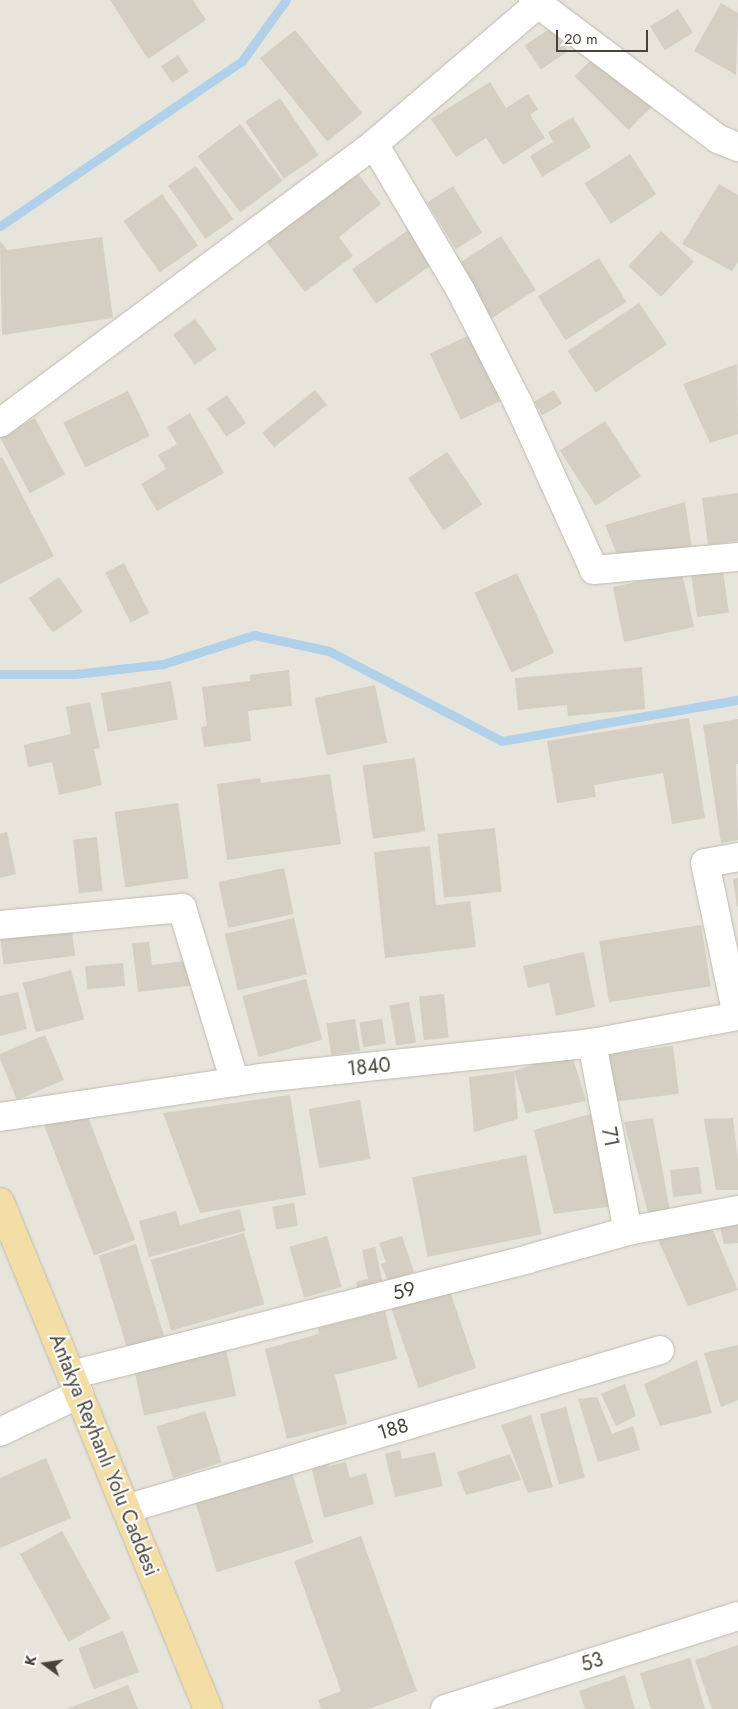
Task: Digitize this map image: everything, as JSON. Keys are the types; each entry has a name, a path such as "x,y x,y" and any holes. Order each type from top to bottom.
{"main road":[{"name":"Antakya Reyhanlı Yolu Caddesi","path":"0,1202 208,1709"}],"street":[{"path":"0,423 374,144 536,2 718,139 738,147"},
{"path":"374,144 462,291 518,403 594,570 738,557"},
{"path":"738,858 705,863 738,1016"},
{"path":"0,925 182,908 235,1082"},
{"name":"1840","path":"0,1117 235,1082 592,1043 738,1016"},
{"name":"71","path":"592,1043 628,1231"},
{"name":"59","path":"0,1432 75,1384 628,1231 738,1210"},
{"name":"188","path":"126,1509 660,1350"},
{"name":"53","path":"445,1709 515,1698 738,1616"}],"shaded area":[{"path":"0,0 738,0 738,1709 0,1709"}],"building":[{"path":"110,0 193,0 206,20 148,59"},
{"path":"721,3 738,13 736,75 694,51"},
{"path":"678,9 693,33 665,50 650,26"},
{"path":"552,27 568,51 541,69 525,45"},
{"path":"295,30 362,113 327,141 260,58"},
{"path":"598,53 652,107 628,130 575,76"},
{"path":"178,55 189,72 172,83 161,66"},
{"path":"490,82 506,108 528,94 538,109 530,115 545,138 503,165 486,138 456,157 431,119"},
{"path":"280,98 319,155 284,179 245,121"},
{"path":"573,117 591,147 542,177 530,156 553,142 548,132"},
{"path":"240,124 283,181 240,213 198,156"},
{"path":"630,154 656,194 611,224 585,183"},
{"path":"196,166 233,219 205,239 168,186"},
{"path":"356,171 381,204 339,237 353,256 305,292 266,241"},
{"path":"719,184 738,195 738,262 732,271 682,244"},
{"path":"453,186 482,233 456,249 427,202"},
{"path":"162,194 198,246 160,273 123,221"},
{"path":"411,228 435,262 376,304 352,269"},
{"path":"661,231 694,262 661,297 628,266"},
{"path":"501,236 536,290 491,319 456,265"},
{"path":"102,237 113,318 2,335 0,241 7,250"},
{"path":"599,258 627,302 565,340 538,296"},
{"path":"639,303 667,344 596,393 568,351"},
{"path":"195,319 217,349 195,365 173,335"},
{"path":"476,332 507,398 461,420 430,354"},
{"path":"737,364 738,434 710,443 683,384"},
{"path":"315,390 327,405 274,448 262,433"},
{"path":"554,390 562,404 542,415 534,401"},
{"path":"128,391 150,436 85,468 63,423"},
{"path":"227,395 246,423 226,437 207,408"},
{"path":"190,413 224,473 157,511 141,484 166,469 158,455 177,444 167,427"},
{"path":"35,418 65,475 30,493 0,437"},
{"path":"605,421 641,476 596,506 560,450"},
{"path":"447,452 482,504 443,531 408,478"},
{"path":"2,457 54,556 0,584 0,458"},
{"path":"738,493 738,541 708,545 702,498"},
{"path":"685,502 692,549 617,554 605,525"},
{"path":"124,563 149,613 131,622 105,573"},
{"path":"680,564 694,627 624,642 613,587 655,578"},
{"path":"722,564 729,613 697,617 690,568"},
{"path":"517,573 554,653 512,673 474,593"},
{"path":"59,577 83,611 53,633 29,598"},
{"path":"642,667 645,709 568,716 567,705 518,710 515,678"},
{"path":"289,670 292,706 248,711 251,741 204,747 201,727 207,726 202,687 250,681 250,675"},
{"path":"171,681 178,719 108,732 101,693"},
{"path":"375,685 387,743 327,756 314,698"},
{"path":"90,702 100,748 94,749 102,785 59,795 52,762 28,767 24,745 71,734 66,707"},
{"path":"689,718 705,818 672,824 663,773 594,785 596,797 557,803 547,741"},
{"path":"738,719 738,764 736,764 738,840 721,843 703,725"},
{"path":"415,758 425,831 373,839 363,765"},
{"path":"330,774 341,844 227,860 217,784 260,778 261,783"},
{"path":"178,803 189,878 125,887 115,812"},
{"path":"495,828 502,892 444,898 437,834"},
{"path":"7,832 16,874 0,878 0,834"},
{"path":"97,837 103,891 79,893 73,840"},
{"path":"430,846 436,905 470,901 476,947 385,958 374,852"},
{"path":"284,868 294,914 228,928 218,882"},
{"path":"738,878 738,906 737,907 733,879"},
{"path":"294,918 307,975 238,990 225,934"},
{"path":"71,923 75,956 4,965 0,932"},
{"path":"701,925 711,986 609,1002 599,941"},
{"path":"149,942 152,965 195,960 197,985 138,992 132,943"},
{"path":"584,952 595,1007 556,1016 549,983 528,988 523,966"},
{"path":"123,963 125,986 87,989 85,966"},
{"path":"71,970 84,1019 36,1032 23,983"},
{"path":"306,979 322,1040 259,1057 242,996"},
{"path":"18,992 27,1029 0,1036 0,996"},
{"path":"444,994 449,1038 424,1040 419,997"},
{"path":"409,1002 416,1042 396,1046 389,1005"},
{"path":"355,1019 360,1051 331,1055 326,1024"},
{"path":"382,1019 386,1044 363,1047 359,1023"},
{"path":"45,1035 64,1080 17,1100 0,1059 0,1054"},
{"path":"673,1046 679,1094 613,1102 607,1054"},
{"path":"571,1052 586,1101 526,1113 514,1071"},
{"path":"514,1071 518,1119 474,1132 469,1077"},
{"path":"290,1095 306,1195 200,1213 163,1113"},
{"path":"360,1100 370,1159 319,1168 309,1109"},
{"path":"85,1109 135,1240 94,1255 44,1125"},
{"path":"597,1112 613,1206 554,1214 534,1130"},
{"path":"653,1118 671,1217 650,1220 624,1122"},
{"path":"733,1118 738,1161 738,1190 716,1190 704,1119"},
{"path":"526,1155 541,1235 428,1257 412,1177"},
{"path":"699,1167 702,1194 673,1197 670,1170"},
{"path":"294,1203 298,1226 276,1229 272,1207"},
{"path":"240,1209 245,1231 149,1257 139,1221 176,1211 180,1225"},
{"path":"738,1216 738,1243 724,1244 718,1219"},
{"path":"709,1221 738,1290 688,1306 657,1238"},
{"path":"244,1233 264,1304 171,1331 151,1260"},
{"path":"327,1236 342,1287 304,1298 290,1247"},
{"path":"402,1236 414,1272 388,1282 381,1264 386,1262 379,1243"},
{"path":"136,1244 164,1336 127,1347 99,1255"},
{"path":"375,1247 383,1284 358,1289 356,1282 368,1279 362,1250"},
{"path":"447,1283 476,1368 419,1388 389,1303"},
{"path":"385,1311 397,1359 335,1375 347,1424 287,1439 265,1349 319,1334 318,1328"},
{"path":"225,1344 236,1396 144,1415 133,1364"},
{"path":"738,1345 738,1400 721,1407 704,1353"},
{"path":"697,1360 712,1413 660,1426 644,1384"},
{"path":"625,1384 636,1416 616,1426 601,1394"},
{"path":"597,1397 612,1434 633,1426 640,1450 598,1462 578,1399"},
{"path":"566,1407 585,1478 559,1485 540,1414"},
{"path":"205,1411 222,1462 173,1478 156,1427"},
{"path":"531,1415 553,1487 528,1493 501,1425"},
{"path":"400,1450 402,1459 435,1452 443,1486 395,1497 385,1454"},
{"path":"510,1454 521,1480 466,1495 457,1472"},
{"path":"46,1458 71,1518 0,1548 0,1478"},
{"path":"328,1461 329,1466 346,1462 350,1478 366,1473 374,1504 324,1518 311,1466"},
{"path":"292,1473 313,1543 217,1572 195,1503"},
{"path":"62,1531 110,1618 68,1642 20,1554"},
{"path":"361,1536 417,1691 369,1709 321,1709 318,1700 341,1691 294,1561"},
{"path":"123,1631 139,1672 94,1689 78,1648"},
{"path":"738,1645 738,1709 712,1709 695,1660"},
{"path":"690,1658 705,1709 651,1709 640,1673"},
{"path":"625,1675 635,1709 585,1709 579,1691"},
{"path":"128,1685 138,1709 67,1709"}],"waterway":[{"path":"0,226 242,61 286,0"},
{"path":"0,674 75,674 163,664 254,635 329,651 502,741 738,700"}]}
